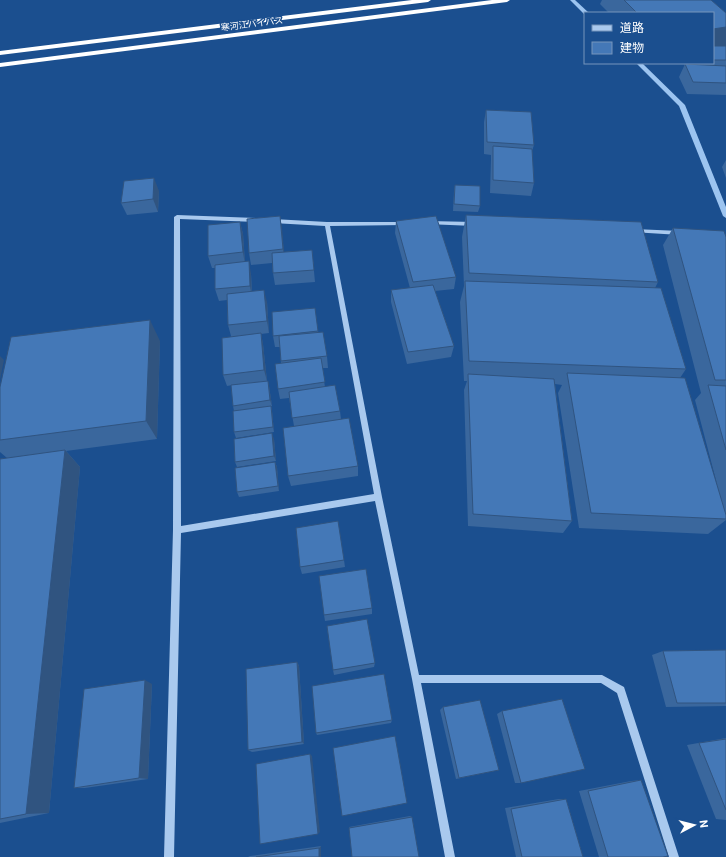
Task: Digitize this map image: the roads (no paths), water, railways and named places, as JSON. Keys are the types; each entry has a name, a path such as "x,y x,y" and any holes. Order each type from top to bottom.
{"highway":[{"name":"寒河江バイパス","path":"0,53 400,2 428,0"},
{"name":"寒河江バイパス","path":"0,64 507,0"}],"lane":[{"path":"169,857 177,530 177,217 327,224 414,223"},
{"path":"422,223 485,225"},
{"path":"327,224 378,497 416,679 450,857"},
{"path":"626,231 689,233"},
{"path":"177,530 378,497"},
{"path":"416,679 602,679 621,690 674,857"}],"waterway":[{"path":"572,0 585,12"},
{"path":"640,64 682,105 726,216"}]}
